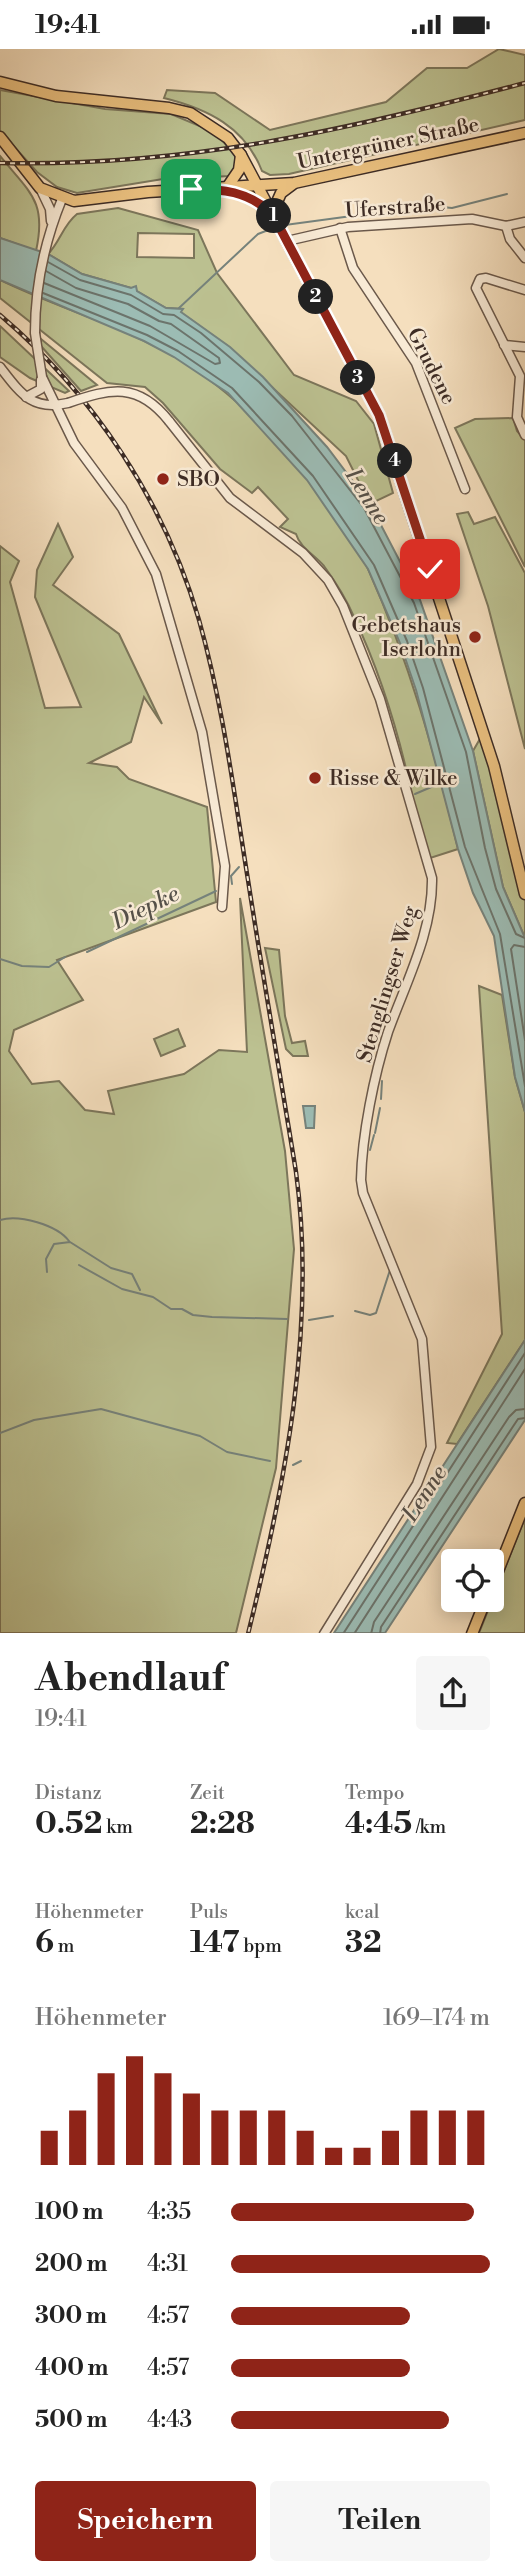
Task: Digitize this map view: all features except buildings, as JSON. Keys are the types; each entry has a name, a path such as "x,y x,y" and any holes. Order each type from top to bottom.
{"main road":[{"path":"0,82 56,96 169,108 190,113 228,138 241,155 379,415 494,766 525,894"},
{"name":"Untergrüner Straße","path":"62,199 91,201 148,192 294,183 525,133"},
{"path":"0,137 40,188 62,199"},
{"path":"241,155 239,170 226,189 250,196 272,213"},
{"path":"272,213 281,193 294,183"},
{"path":"504,1556 525,1503"},
{"path":"472,1633 481,1612"}],"street":[{"path":"40,188 50,209 51,227"},
{"path":"0,367 26,397 41,389 35,313 37,282 51,227 62,199"},
{"name":"Uferstraße","path":"287,241 340,227 472,219 506,226 525,222"},
{"path":"506,226 510,239 525,258"},
{"name":"Grudene","path":"340,227 353,268 416,363 465,489"},
{"path":"525,290 488,278 480,279 477,284 477,294 520,376 517,417 525,435"},
{"path":"503,345 525,347"},
{"path":"42,377 74,443 122,508 140,538 165,599 202,732 213,790 225,875 222,907"},
{"name":"Stenglingser Weg","path":"26,397 36,403 54,406 108,391 137,393 149,399 230,498 303,553 328,580 351,625 380,699 432,878 430,906 415,965 388,1032 378,1069 361,1180 362,1193 422,1339 431,1447 417,1484 324,1633"}],"green space":[{"path":"499,49 525,55 525,120 289,174 270,175 262,171 246,143 223,122 210,114 164,98 167,90 215,93 270,130 386,102 427,68 467,68"},
{"path":"0,90 105,109 171,114 214,132 235,154 236,165 231,176 163,179 77,193 57,187 37,172 0,131"},
{"path":"0,156 27,189 37,209 39,234 36,251 0,238"},
{"path":"118,208 198,230 217,273 294,375 356,401 374,424 393,493 370,504 346,456 229,347 180,312 182,309 166,308 131,288 82,274 48,254 77,214","holes":["138,233 194,234 194,258 137,257"]},
{"path":"0,280 132,335 175,357 201,373 248,412 290,457 327,506 369,571 397,639 420,708 458,849 424,860 398,736 367,646 348,604 324,566 304,547 296,534 280,527 288,519 258,487 252,493 220,469 163,403 145,387 107,383 0,298"},
{"path":"0,326 69,391 65,393 30,378 0,357"},
{"path":"41,339 97,385 81,391 41,346"},
{"path":"513,418 517,431 525,440 525,567 455,428 475,419"},
{"path":"468,512 474,524 495,517 525,573 525,749 488,606 457,514"},
{"path":"58,524 73,557 53,585 119,634 162,724 144,697 131,742 89,763 117,767 129,779 207,807 216,902 57,960 83,1000 14,1030 9,1051 32,1084 59,1081 85,1110 114,1114 108,1091 184,1074 219,1050 247,1052 240,898 285,1151 294,1249 276,1468 236,1633 0,1633 0,546 19,561 10,582 45,708 81,707 35,597 37,570"},
{"path":"481,737 525,889 525,938 503,887 473,751"},
{"path":"265,948 279,950 285,1016 292,1043 305,1041 308,1056 293,1056 286,1049"},
{"path":"479,986 502,995 515,1077 525,1112 525,1340 457,1444 447,1443 502,1334"},
{"path":"178,1029 185,1046 161,1056 154,1039"},
{"path":"525,1518 525,1633 479,1633 487,1612 504,1612 504,1570"}],"water":[{"path":"0,238 48,254 82,274 131,288 136,286 137,291 166,308 183,309 181,312 230,347 263,377 327,447 370,504 420,600 473,751 503,887 525,938 525,1112 515,1077 494,936 473,893 458,849 416,690 400,643 368,569 307,480 228,393 174,357 144,341 0,280"},
{"path":"303,1106 315,1106 314,1128 306,1128"},
{"path":"525,1340 525,1420 385,1633 334,1633"}],"waterway":[{"path":"442,207 452,208 507,194"},
{"path":"285,225 374,213"},
{"path":"179,308 258,234 276,227"},
{"name":"Diepke","path":"415,794 443,782"},
{"name":"Diepke","path":"232,884 231,876 239,867"},
{"name":"Diepke","path":"87,952 216,891"},
{"name":"Diepke","path":"0,959 22,966 49,967 65,957"},
{"path":"381,1099 382,1081"},
{"path":"375,1133 380,1108"},
{"path":"370,1150 374,1135"},
{"path":"0,1220 37,1222 56,1230 69,1241"},
{"path":"47,1272 46,1259 54,1244 70,1242 111,1268 132,1274 140,1290"},
{"path":"79,1265 122,1289 153,1297 171,1309 182,1309 193,1315 287,1319"},
{"path":"355,1311 370,1315 376,1313 390,1270"},
{"path":"309,1320 333,1316"},
{"path":"0,1433 34,1420 101,1409 200,1436 227,1452 270,1461"},
{"path":"293,1465 301,1461"}],"railway":[{"path":"0,163 69,163 201,152 330,130 525,83"},
{"path":"0,315 66,379 122,453 146,492 185,576 199,620 221,717 296,1172 303,1288 294,1405 285,1463 248,1633"}],"place":[{"name":"SBO","path":"163,479"},
{"name":"Gebetshaus Iserlohn","path":"475,637"},
{"name":"Risse & Wilke","path":"315,778"}],"route":[{"path":"191,189 226,189 250,196 272,213 379,415 430,569"}],"water label":[{"name":"Lenne","path":"368,496"},
{"name":"Lenne","path":"424,1493"}]}
